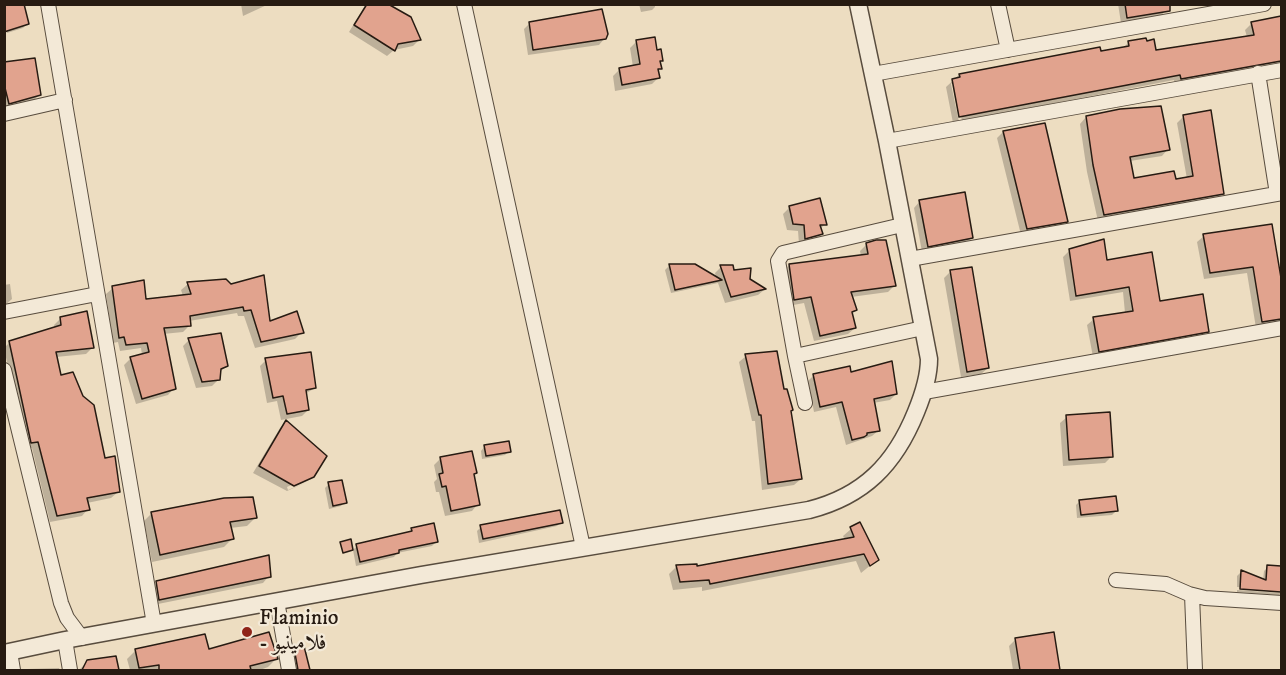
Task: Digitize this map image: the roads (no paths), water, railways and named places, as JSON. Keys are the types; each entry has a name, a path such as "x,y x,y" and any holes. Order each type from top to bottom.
{"street":[{"path":"48,4 154,624"},
{"path":"464,4 583,547"},
{"path":"13,670 7,653 65,640 583,547 785,514 833,503 849,496 869,482 886,465 904,438 924,392 929,359 858,4"},
{"path":"998,4 1008,50"},
{"path":"873,74 1264,4"},
{"path":"887,141 1281,70"},
{"path":"910,259 1279,194 1258,74"},
{"path":"4,114 65,100"},
{"path":"805,403 778,261 783,253 902,225"},
{"path":"4,312 97,294"},
{"path":"795,356 923,328"},
{"path":"924,392 1281,328"},
{"path":"4,370 61,603 67,618 82,638"},
{"path":"1116,580 1166,584 1192,595 1216,599 1281,603"},
{"path":"1192,595 1195,670"},
{"path":"278,601 289,670"},
{"path":"65,640 70,670"}],"place":[{"name":"Flaminio - فلامينيو","path":"247,632"}]}
